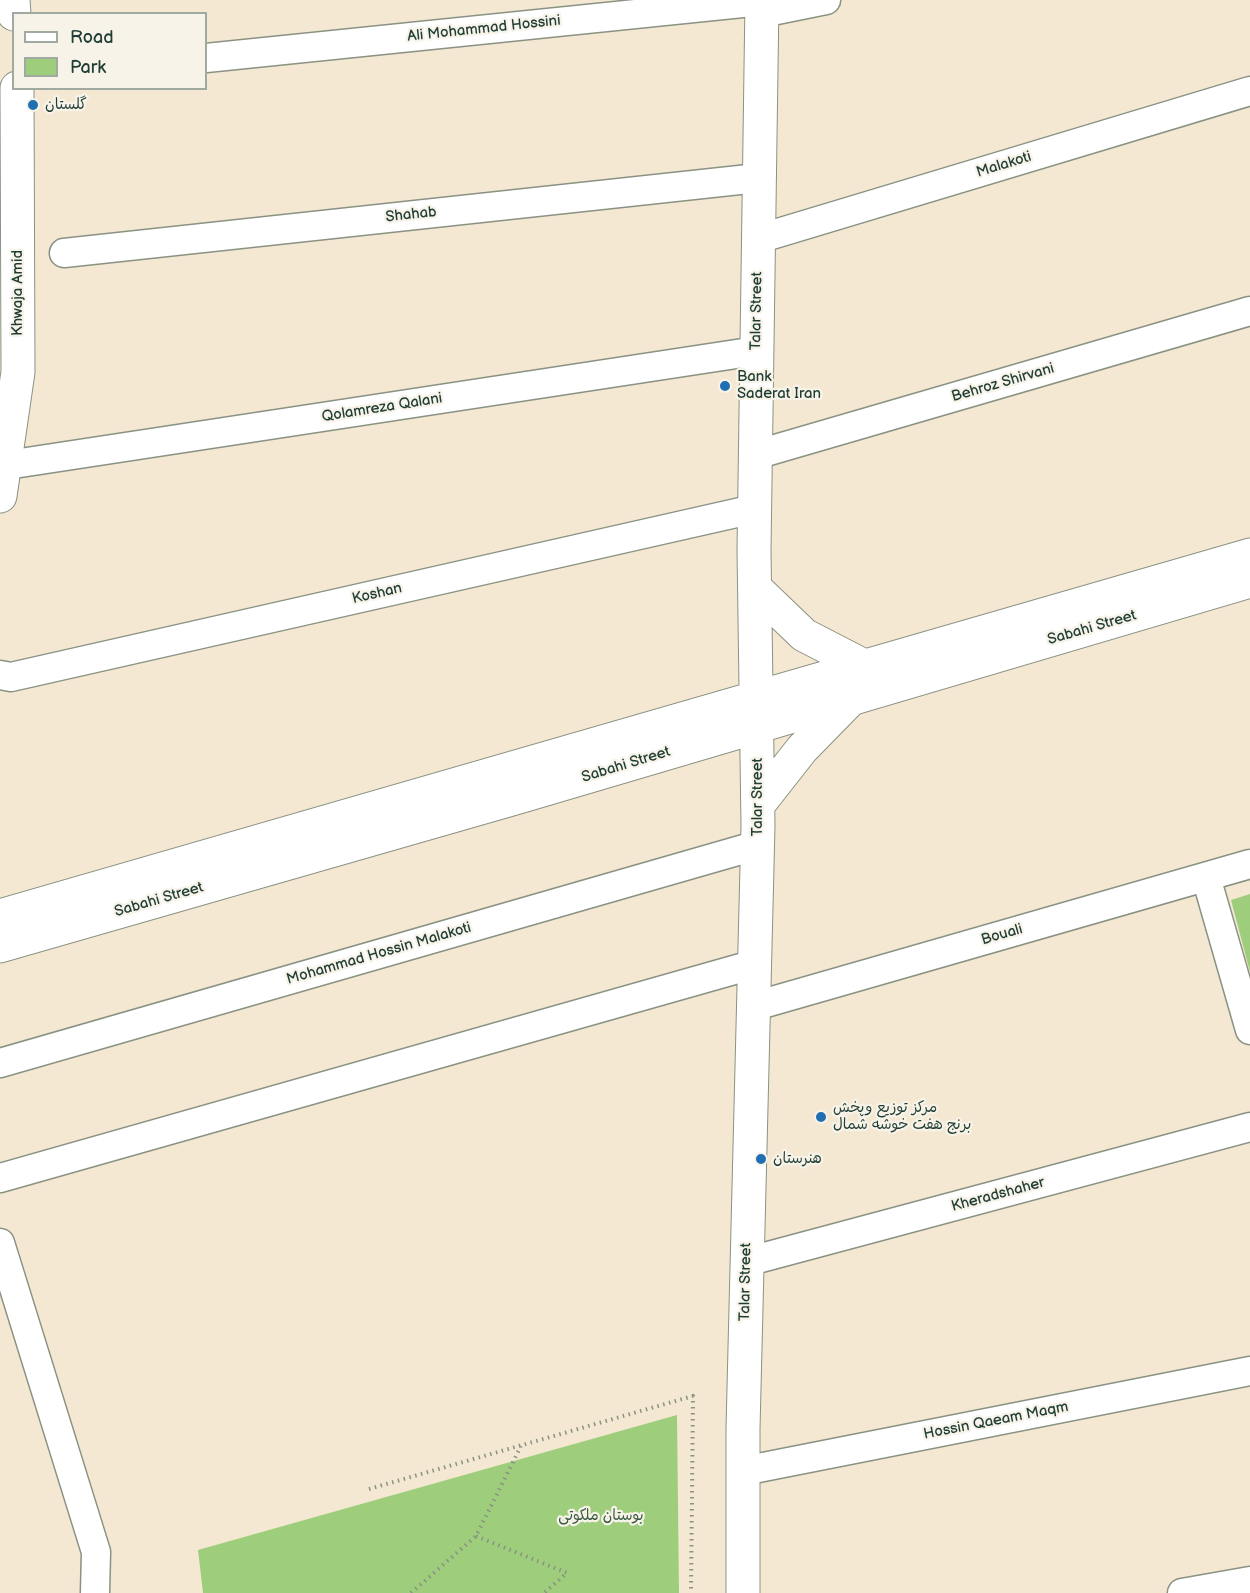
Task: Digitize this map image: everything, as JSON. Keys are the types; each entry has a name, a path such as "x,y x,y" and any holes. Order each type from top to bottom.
{"street":[{"name":"Ali Mohammad Hossini","path":"207,58 826,0"},
{"name":"Talar Street","path":"743,1593 746,1262 758,845 754,509 762,5"},
{"name":"Khwaja Amid","path":"0,496 7,465 17,90"},
{"name":"Malakoti","path":"758,239 1250,90"},
{"name":"Shahab","path":"64,253 758,178"},
{"name":"Behroz Shirvani","path":"755,455 1250,311"},
{"name":"Qolamreza Qalani","path":"7,465 756,351"},
{"name":"Koshan","path":"0,675 11,677 754,509"},
{"name":"Sabahi Street","path":"0,946 92,904 756,712 864,666 1250,555"},
{"name":"Sabahi Street","path":"756,712 852,698 1250,581"},
{"path":"755,588 804,635 864,666"},
{"path":"758,805 802,749 852,698"},
{"name":"Mohammad Hossin Malakoti","path":"0,1062 758,845"},
{"name":"Bouali","path":"755,1006 1250,864"},
{"path":"1206,877 1250,1030"},
{"name":"Sabahi Street","path":"0,916 92,904"},
{"path":"0,1178 754,964"},
{"name":"Kheradshaher","path":"746,1262 1250,1128"},
{"path":"0,1243 96,1552 95,1593"},
{"name":"Hossin Qaeam Maqm","path":"743,1470 1250,1371"},
{"path":"1182,1593 1250,1581"}],"path":[{"path":"369,1489 693,1396 691,1593"},
{"path":"411,1593 476,1536 522,1445"},
{"path":"476,1536 567,1573 544,1593"}],"green space":[{"path":"1250,894 1250,972 1231,900"},
{"name":"بوستان ملکوتی","path":"677,1415 679,1593 203,1593 198,1550"}],"place":[{"name":"گلستان","path":"33,105"},
{"name":"Bank Saderat Iran","path":"725,386"},
{"name":"مرکز توزیع وپخش برنج هفت خوشه شمال","path":"821,1117"},
{"name":"هنرستان","path":"761,1159"}]}
